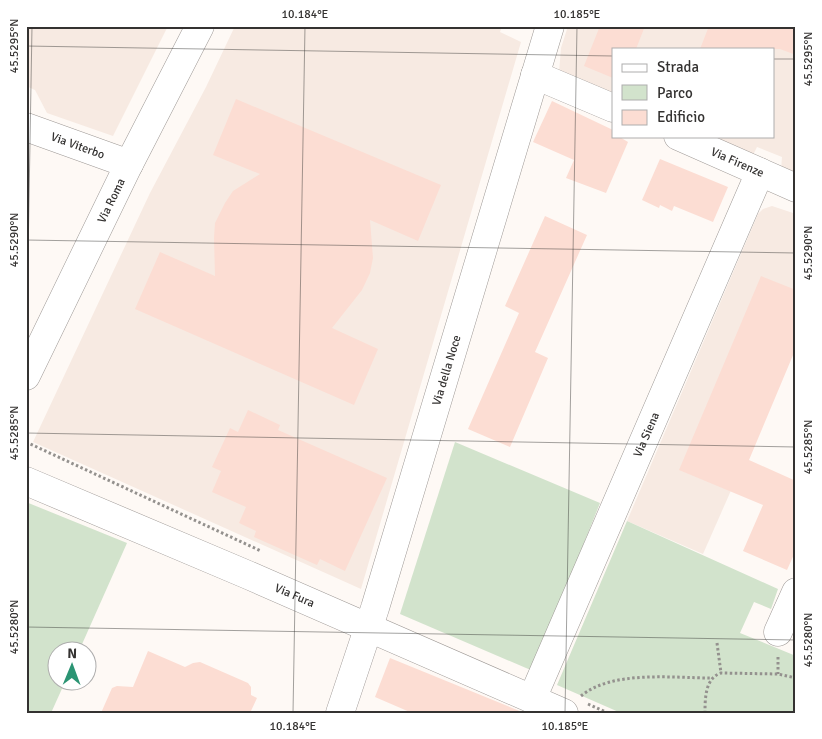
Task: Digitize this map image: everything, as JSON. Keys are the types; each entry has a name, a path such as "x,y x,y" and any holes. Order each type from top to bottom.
{"street":[{"name":"Via Roma","path":"26,376 129,164 200,26"},
{"name":"Via della Noce","path":"340,713 467,306 550,26"},
{"path":"535,74 612,108"},
{"name":"Via Viterbo","path":"26,127 129,164"},
{"name":"Via Firenze","path":"683,138 796,188"},
{"name":"Via Siena","path":"532,699 760,172"},
{"name":"Via Fura","path":"26,481 248,575 532,699 571,706"},
{"path":"778,632 796,592"}],"path":[{"path":"26,442 266,553"},
{"path":"717,643 720,673"},
{"path":"571,706 589,689 619,680 635,678 711,678 720,673 778,674 796,678"},
{"path":"705,713 705,700 711,678"}],"shaded area":[{"path":"26,26 168,26 113,136 47,113 35,90 26,86"},
{"path":"235,26 502,26 500,32 521,42 361,589 33,442 150,193 206,87"},
{"path":"568,26 796,26 796,177 781,170 782,157 757,147 752,157 708,138 774,138 774,48 612,48 612,97 559,73 561,48"},
{"path":"772,206 796,214 796,343 703,554 627,521 758,214 763,209"}],"green space":[{"path":"455,442 600,503 533,671 400,614"},
{"path":"26,502 127,543 83,642 48,642 48,692 60,692 51,713 26,713"},
{"path":"627,521 778,589 771,609 754,602 740,633 796,656 796,713 621,713 557,685"}],"building":[{"path":"600,26 645,26 636,48 612,48 612,78 584,66"},
{"path":"709,26 796,26 796,55 774,48 700,48"},
{"path":"236,99 441,185 418,241 370,220 373,258 370,273 362,290 332,328 378,349 354,405 135,309 160,252 215,276 215,223 233,191 260,174 213,155"},
{"path":"552,101 612,130 612,138 621,138 628,142 606,193 566,178 574,160 533,142"},
{"path":"660,159 728,187 713,222 674,206 672,211 660,205 659,208 642,200"},
{"path":"545,216 587,235 535,352 548,358 510,447 468,429 519,313 505,306"},
{"path":"761,276 796,290 796,348 749,460 796,481 796,550 787,570 743,551 763,505 679,470"},
{"path":"248,410 280,425 278,430 387,478 345,571 320,559 317,565 254,537 256,531 239,523 246,507 212,492 221,471 212,467 230,428 238,432"},
{"path":"148,651 185,667 200,662 248,683 251,687 251,695 257,698 250,713 101,713 112,688 117,686 133,687"},
{"path":"390,658 522,713 412,713 375,697"}]}
